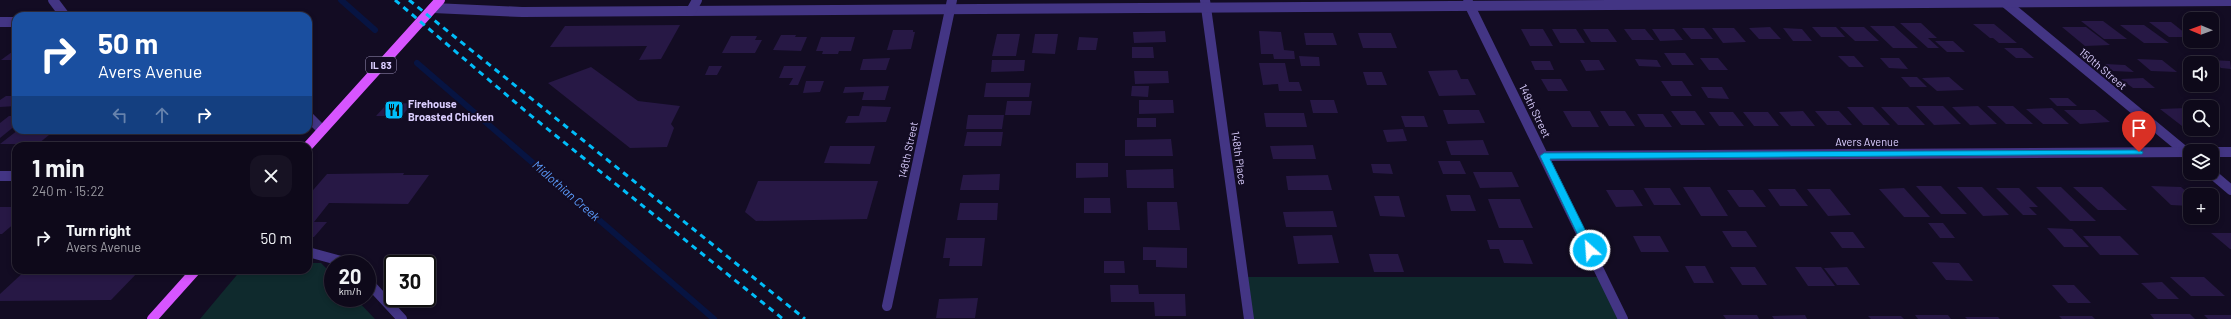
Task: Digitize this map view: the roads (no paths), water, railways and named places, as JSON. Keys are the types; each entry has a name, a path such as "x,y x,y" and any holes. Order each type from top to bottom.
{"main road":[{"name":"IL 83","path":"312,142 440,0"},
{"path":"152,319 192,274"}],"street":[{"path":"53,0 62,12"},
{"path":"691,11 697,0"},
{"name":"150th Street","path":"2003,1 2183,148"},
{"path":"433,8 522,12 691,11 951,5 2231,1"},
{"name":"149th Street","path":"1469,3 1624,319"},
{"name":"148th Place","path":"1206,4 1249,319"},
{"name":"148th Street","path":"887,306 951,5"},
{"path":"0,22 12,22"},
{"path":"312,120 322,130"},
{"path":"2219,152 2231,152"},
{"name":"Avers Avenue","path":"1544,156 2183,153"},
{"path":"0,176 12,176"},
{"path":"2219,180 2231,190"},
{"path":"312,253 324,256"},
{"path":"376,291 402,319"}],"waterway":[{"name":"Midlothian Creek","path":"341,0 375,30"},
{"name":"Midlothian Creek","path":"417,63 714,319"}],"railway":[{"path":"395,0 529,114 783,319"},
{"path":"409,0 805,319"}],"place":[{"name":"Firehouse Broasted Chicken","path":"394,110"}]}
